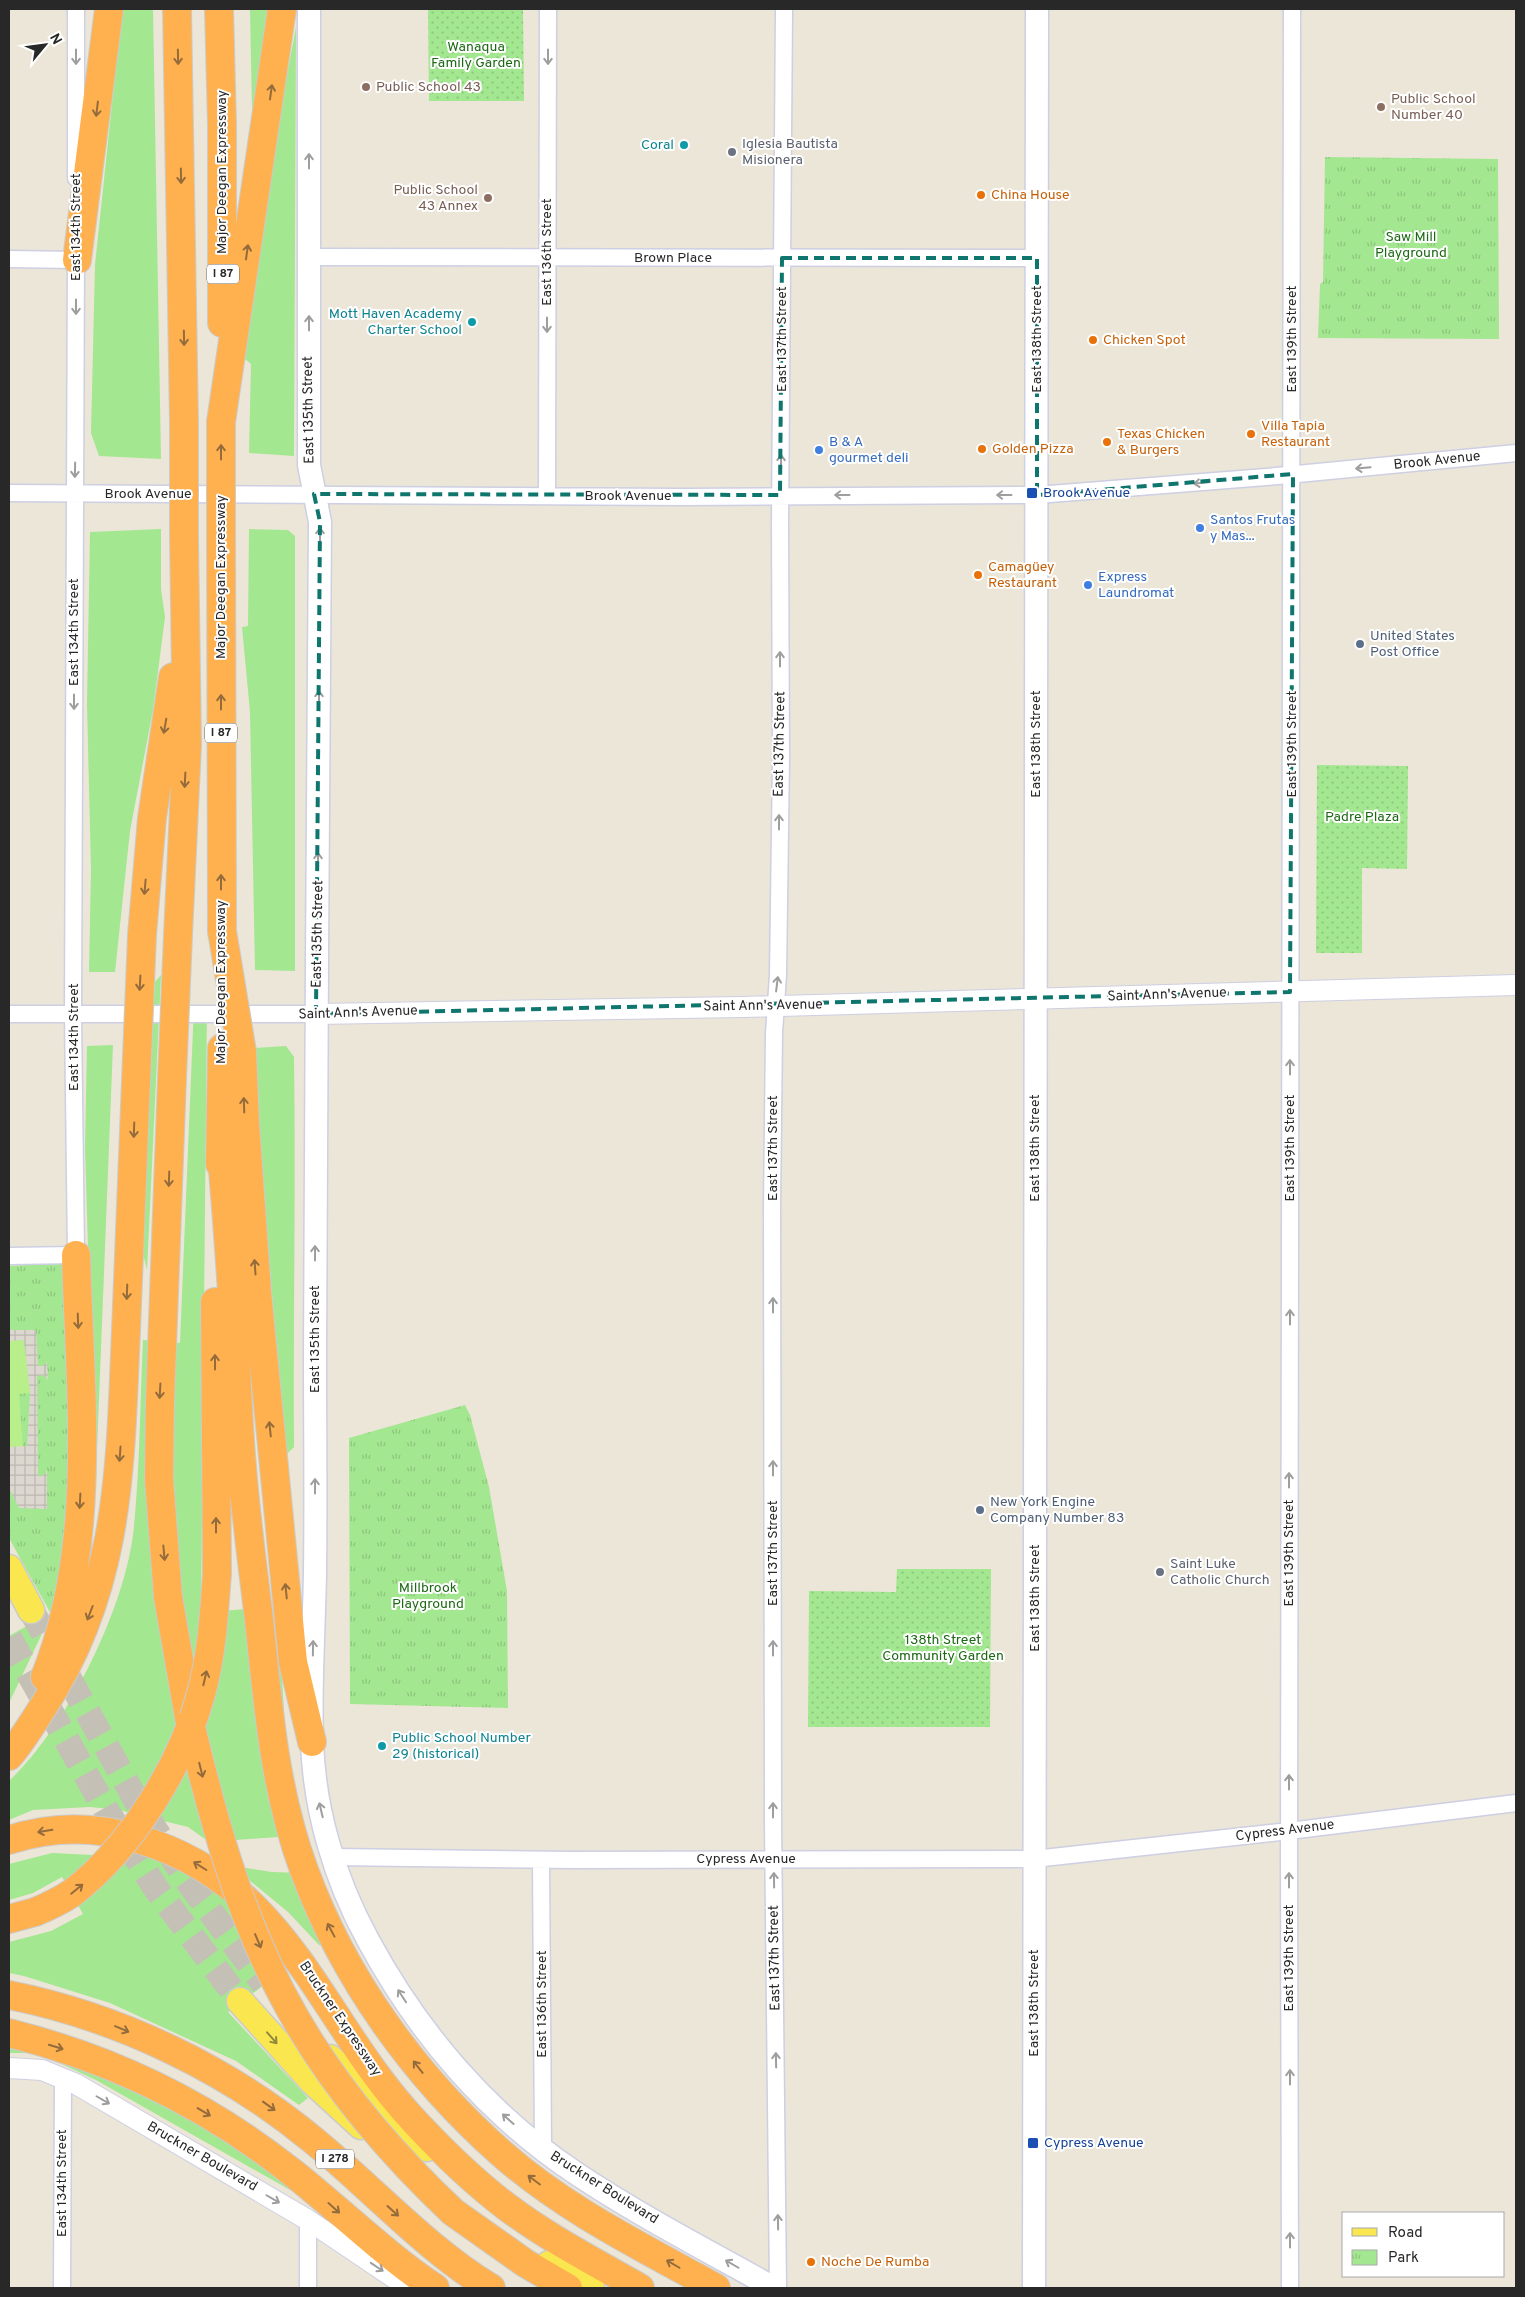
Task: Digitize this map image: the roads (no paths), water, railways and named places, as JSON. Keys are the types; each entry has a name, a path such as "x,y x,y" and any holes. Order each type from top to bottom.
{"highway":[{"path":"76,260 109,9"},
{"path":"177,9 187,745 172,1078 160,1401 159,1478 170,1606 182,1681 202,1775 247,1915 281,1992 339,2084 380,2138 453,2212 525,2263 568,2288"},
{"name":"Major Deegan Expressway","path":"219,9 223,145 221,422 222,931 232,1050 221,1146"},
{"path":"221,422 282,9"},
{"path":"13,1752 54,1690 74,1653 98,1590 111,1535 121,1448 142,935 147,863 159,765 184,609"},
{"path":"232,1050 245,1123 257,1292 293,1662 312,1742"},
{"path":"221,1146 242,1467 274,1753 294,1840 316,1901 363,1989 426,2077 466,2120 502,2154 545,2188 576,2209 716,2288"},
{"path":"9,1920 34,1912 70,1894 98,1869 141,1817 172,1767 194,1719 208,1666 217,1573 215,1293 221,1146"},
{"path":"13,1752 56,1647 68,1604 74,1565 80,1516 81,1464 76,1255"},
{"name":"Bruckner Expressway","path":"9,1840 41,1832 74,1829 104,1831 149,1842 183,1856 205,1869 248,1901 293,1951 346,2031 391,2093 414,2122 447,2155 484,2189 536,2227 640,2288"},
{"name":"I 278","path":"9,1995 99,2020 165,2049 240,2087 287,2119 435,2248 491,2288"},
{"path":"9,2033 110,2066 201,2110 262,2149 294,2174 370,2240 435,2288"}],"main road":[{"name":"East 135th Street","path":"309,9 309,465 320,522 318,969 316,1014 315,1538 312,1742 319,1801 333,1857"},
{"name":"East 138th Street","path":"1034,2288 1038,9"},
{"path":"9,1568 31,1610"},
{"name":"Bruckner Boulevard","path":"333,1857 350,1902 368,1940 428,2034 482,2097 543,2149 604,2191 774,2288"},
{"path":"264,1984 342,2071 464,2181 513,2216 636,2288"},
{"path":"240,2001 313,2082 360,2125 436,2188 484,2224 591,2288"}],"street":[{"name":"East 134th Street","path":"76,9 73,1014 76,1255"},
{"name":"East 136th Street","path":"547,496 548,9"},
{"name":"East 137th Street","path":"778,2288 773,1859 772,1207 774,1006 778,975 781,757 780,495 784,9"},
{"name":"East 139th Street","path":"1290,2288 1292,9"},
{"name":"Brown Place","path":"308,257 1037,258"},
{"path":"9,259 76,260"},
{"name":"Brook Avenue","path":"9,493 547,496 1037,495 1516,453"},
{"name":"Saint Ann's Avenue","path":"9,1014 316,1014 774,1006 1516,985"},
{"path":"9,1256 76,1255"},
{"name":"Cypress Avenue","path":"333,1857 541,1860 1034,1859 1289,1831 1516,1803"},
{"name":"East 136th Street","path":"541,1860 543,2149"},
{"name":"Bruckner Boulevard","path":"9,2068 42,2070 63,2078 308,2220 410,2288"},
{"name":"East 134th Street","path":"62,2288 63,2078"},
{"path":"308,2220 308,2288"}],"tunnel":[{"path":"31,1610 136,1800 187,1880 264,1984"},
{"path":"9,1638 106,1810 157,1890 240,2001"}],"place":[{"name":"Public School 43","path":"366,87"},
{"name":"Public School Number 40","path":"1381,107"},
{"name":"Coral","path":"684,145"},
{"name":"Iglesia Bautista Misionera","path":"732,152"},
{"name":"China House","path":"981,195"},
{"name":"Public School 43 Annex","path":"488,198"},
{"name":"Mott Haven Academy Charter School","path":"472,322"},
{"name":"Chicken Spot","path":"1093,340"},
{"name":"Villa Tapia Restaurant","path":"1251,434"},
{"name":"Texas Chicken & Burgers","path":"1107,442"},
{"name":"Golden Pizza","path":"982,449"},
{"name":"B & A gourmet deli","path":"819,450"},
{"name":"Brook Avenue","path":"1032,493"},
{"name":"Santos Frutas y Mas...","path":"1200,528"},
{"name":"Camagüey Restaurant","path":"978,575"},
{"name":"Express Laundromat","path":"1088,585"},
{"name":"United States Post Office","path":"1360,644"},
{"name":"New York Engine Company Number 83","path":"980,1510"},
{"name":"Saint Luke Catholic Church","path":"1160,1572"},
{"name":"Public School Number 29 (historical)","path":"382,1746"},
{"name":"Cypress Avenue","path":"1033,2143"},
{"name":"Noche De Rumba","path":"811,2262"}],"park label":[{"name":"Wanaqua Family Garden","path":"476,56"},
{"name":"Saw Mill Playground","path":"1411,246"},
{"name":"Padre Plaza","path":"1362,817"},
{"name":"Millbrook Playground","path":"428,1596"},
{"name":"138th Street Community Garden","path":"943,1648"}]}
